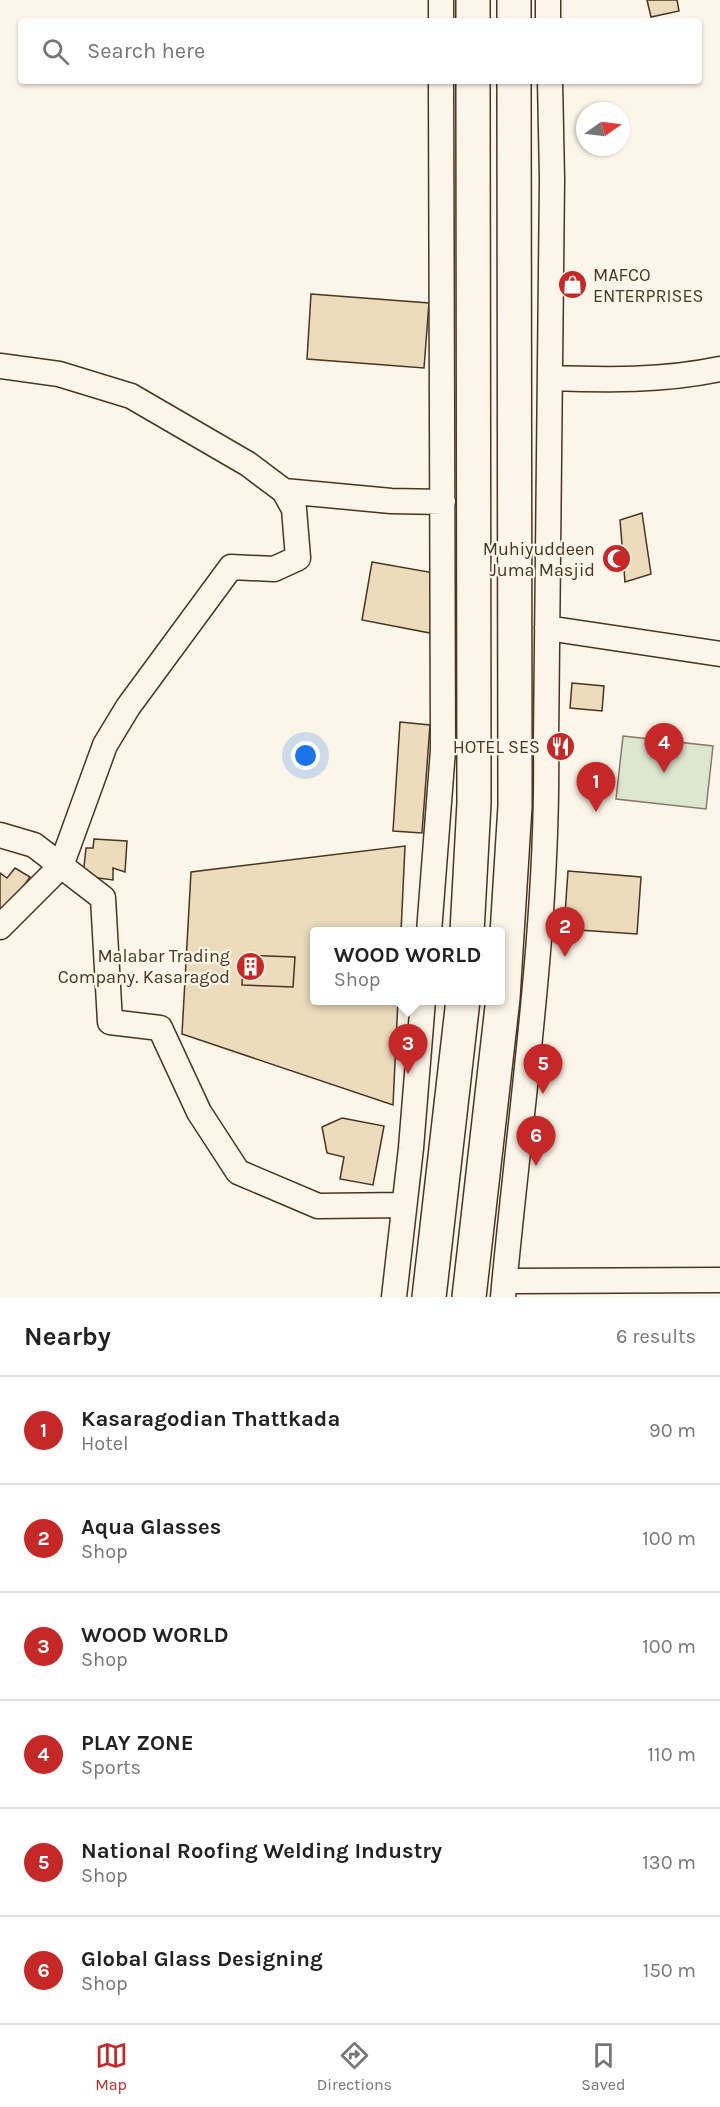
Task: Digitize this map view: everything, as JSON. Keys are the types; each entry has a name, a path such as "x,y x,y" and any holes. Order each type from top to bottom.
{"highway":[{"path":"473,0 473,18"},
{"path":"514,0 514,18"},
{"path":"467,927 474,803 473,84"},
{"path":"505,966 515,806 514,84"},
{"path":"429,1297 462,1005"},
{"path":"469,1297 502,1005"}],"street":[{"path":"441,0 441,18"},
{"path":"548,0 548,18"},
{"path":"429,927 443,750 441,84"},
{"path":"504,1288 534,1007 547,809 552,179 550,84"},
{"path":"0,366 59,374 131,396 249,465 284,491 294,509 298,558 274,569 231,567 128,707 105,745 61,866 0,927"},
{"path":"550,378 626,380 694,375 720,369"},
{"path":"284,491 392,501 443,502"},
{"path":"547,628 720,654"},
{"path":"0,835 34,845 103,898 110,1022 160,1028 199,1112 238,1172 318,1206 405,1205"},
{"path":"393,1297 411,1148 423,1005"},
{"path":"504,1288 514,1281 720,1280"}],"green space":[{"path":"623,736 713,746 706,809 616,799"}],"building":[{"path":"647,0 677,0 679,11 651,17"},
{"path":"311,294 429,303 424,368 307,359"},
{"path":"642,513 651,574 625,582 620,520"},
{"path":"372,562 440,574 430,633 362,620"},
{"path":"572,683 604,686 602,711 570,708"},
{"path":"400,722 430,725 422,833 393,831"},
{"path":"94,839 127,841 125,872 113,868 113,880 83,876 86,848 93,848"},
{"name":"Malabar Trading Company. Kasaragod","path":"405,846 401,927 310,927 310,1005 398,1005 393,1105 182,1034 191,872"},
{"path":"15,868 30,877 3,916 0,914 0,873 7,878"},
{"path":"568,871 641,877 637,934 564,929"},
{"path":"243,955 295,957 293,987 242,985"},
{"path":"342,1118 384,1126 373,1185 340,1179 344,1157 327,1153 322,1127"}],"place":[{"name":"MAFCO ENTERPRISES","path":"572,285"},
{"name":"Muhiyuddeen Juma Masjid","path":"616,559"},
{"name":"HOTEL SES","path":"561,747"},
{"name":"PLAY ZONE","path":"664,773"},
{"name":"Kasaragodian Thattkada","path":"596,812"},
{"name":"Aqua Glasses","path":"565,957"},
{"name":"Malabar Trading Company. Kasaragod","path":"251,966"},
{"name":"WOOD WORLD","path":"408,1074"},
{"name":"National Roofing Welding Industry","path":"543,1094"},
{"name":"Global Glass Designing","path":"536,1166"}]}
